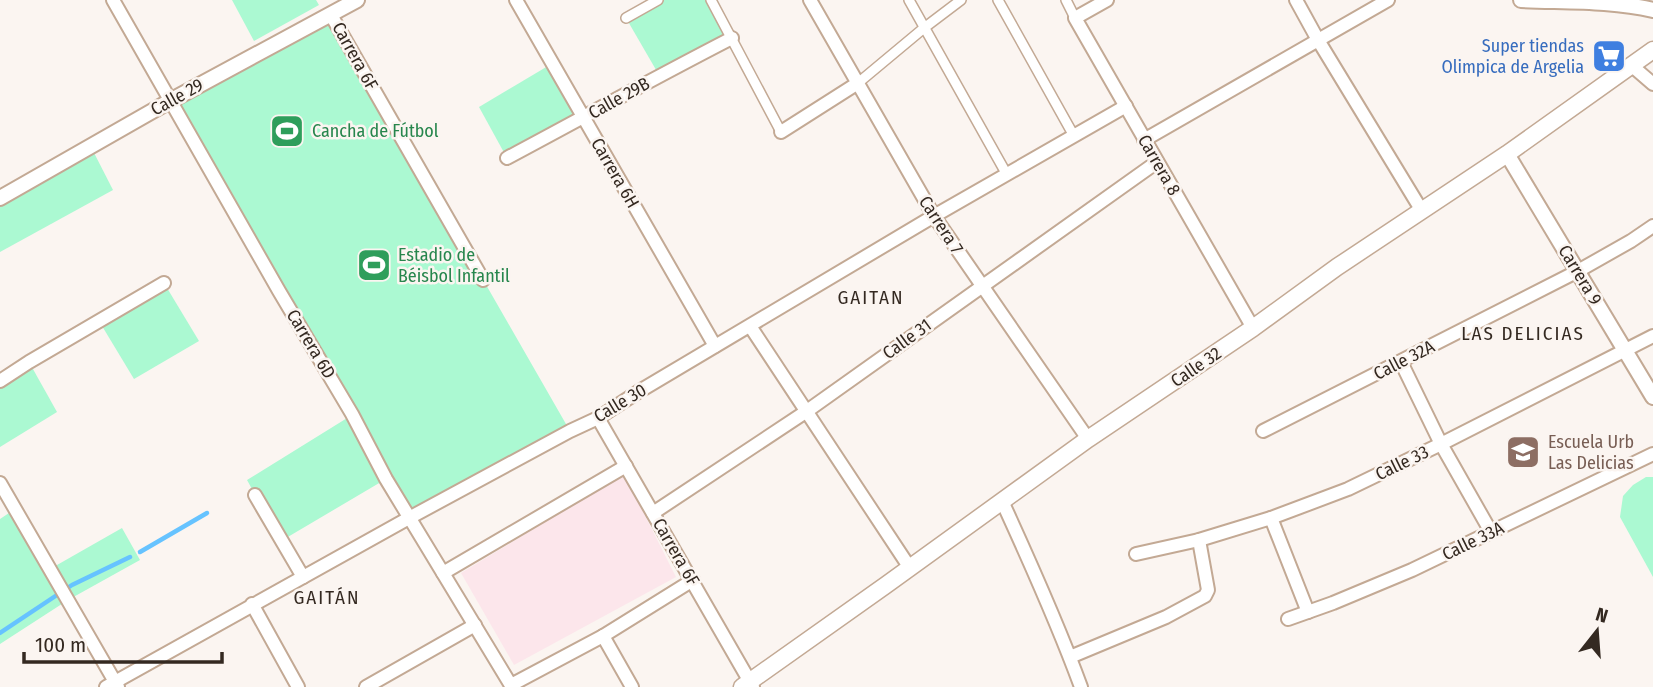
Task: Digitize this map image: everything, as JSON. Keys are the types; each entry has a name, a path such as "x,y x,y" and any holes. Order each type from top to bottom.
{"main road":[{"name":"Calle 32","path":"748,685 1088,439 1253,328 1337,267 1507,153 1653,50"}],"street":[{"name":"Carrera 6D","path":"113,0 391,486 511,686"},
{"name":"Calle 29","path":"0,198 170,101 357,0"},
{"name":"Carrera 6H","path":"516,0 715,346"},
{"path":"626,18 658,0"},
{"path":"711,0 780,132 860,87 924,28 961,0"},
{"name":"Carrera 7","path":"810,0 934,216 1088,439"},
{"path":"909,0 1006,173"},
{"path":"998,0 1073,136"},
{"name":"Carrera 8","path":"1066,0 1253,328"},
{"path":"1074,18 1107,0"},
{"path":"1296,0 1422,211"},
{"path":"1144,140 1388,0"},
{"path":"1521,0 1614,3 1653,10"},
{"name":"Carrera 6F","path":"331,15 483,280"},
{"name":"Calle 29B","path":"508,158 732,38"},
{"path":"1631,65 1653,84"},
{"name":"Calle 30","path":"113,685 252,604 598,418 1006,173 1126,106"},
{"name":"Carrera 9","path":"1507,153 1653,397"},
{"name":"Calle 31","path":"653,513 807,411 1157,162"},
{"name":"Calle 32A","path":"1263,431 1578,271 1631,242 1653,226"},
{"path":"0,381 164,283"},
{"path":"750,326 909,568"},
{"name":"Calle 33","path":"1136,554 1199,540 1271,518 1348,489 1653,336"},
{"path":"1401,362 1441,444 1491,532"},
{"name":"Carrera 6F","path":"598,418 693,580 748,685"},
{"name":"Calle 33A","path":"1289,619 1412,570 1653,454"},
{"path":"443,573 626,466"},
{"path":"0,483 66,596 113,685"},
{"path":"255,495 303,577"},
{"path":"1002,501 1081,687"},
{"path":"1271,518 1308,612"},
{"path":"1070,657 1166,617 1205,596 1208,590 1199,540"},
{"path":"511,686 603,636 693,580"},
{"path":"252,604 298,687"},
{"path":"366,687 475,625"},
{"path":"603,636 632,687"}],"shaded area":[{"path":"624,474 676,577 514,665 461,573"}],"green space":[{"path":"232,0 316,0 319,5 254,41"},
{"path":"658,0 711,0 732,38 659,75 626,18"},
{"path":"331,15 570,431 409,518 386,479 281,541 247,480 352,415 170,101"},
{"path":"553,63 584,118 507,158 479,107"},
{"path":"90,145 113,190 0,252 0,198"},
{"path":"164,283 199,341 134,379 99,321"},
{"path":"29,362 57,412 0,447 0,381"},
{"path":"1646,477 1653,477 1653,577 1620,517 1623,496 1633,485"},
{"path":"15,509 50,569 122,528 140,560 68,600 0,644 0,519"}],"waterway":[{"path":"140,552 207,513"},
{"path":"0,633 72,585 130,557"}],"place":[{"name":"Super tiendas Olimpica de Argelia","path":"1609,56"},
{"name":"Cancha de Fútbol","path":"287,131"},
{"name":"Estadio de Béisbol Infantil","path":"374,265"},
{"name":"Escuela Urb Las Delicias","path":"1523,452"}],"district":[{"name":"GAITAN","path":"871,297"},
{"name":"LAS DELICIAS","path":"1523,333"},
{"name":"GAITÁN","path":"327,597"}]}
